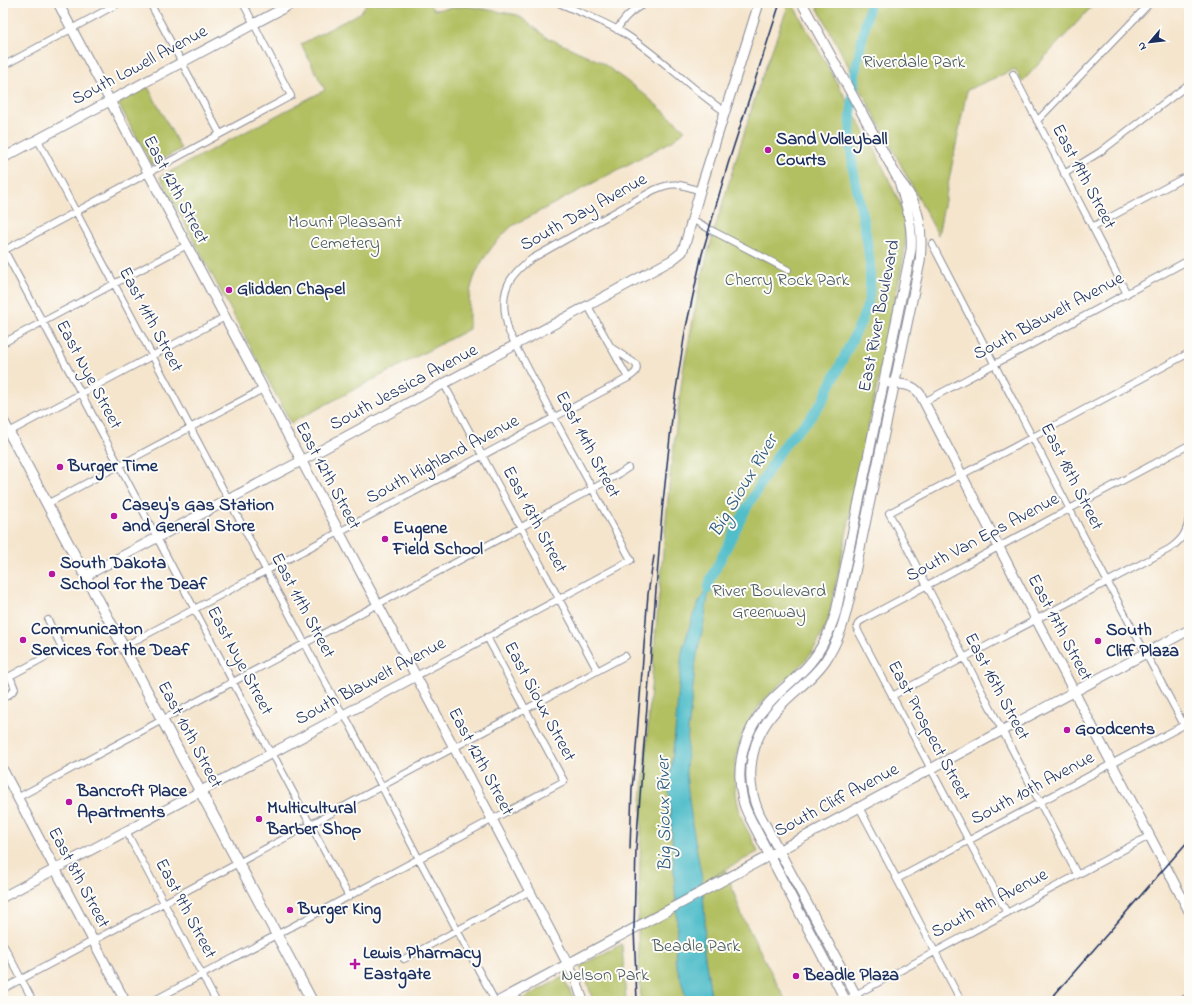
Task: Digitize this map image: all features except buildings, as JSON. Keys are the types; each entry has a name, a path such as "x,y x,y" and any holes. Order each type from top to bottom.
{"main road":[{"name":"East 10th Street","path":"3,421 312,1001"}],"street":[{"name":"East 12th Street","path":"58,3 530,891 578,984 583,1001"},
{"path":"3,66 119,3"},
{"path":"150,3 220,134"},
{"path":"3,250 291,96 242,3"},
{"name":"South Lowell Avenue","path":"3,158 293,3"},
{"path":"559,3 626,35 669,67 710,102 724,111"},
{"path":"617,30 630,13 648,3"},
{"name":"South Jessica Avenue","path":"85,576 588,306 672,260 682,252 724,111 759,3"},
{"path":"802,3 897,177"},
{"path":"1037,121 1150,3"},
{"name":"East 19th Street","path":"1013,74 1127,294"},
{"path":"1064,174 1100,152 1189,84"},
{"name":"East 11th Street","path":"38,140 266,572 349,723 419,859 495,1001"},
{"path":"1092,227 1189,175"},
{"name":"East River Boulevard","path":"769,856 742,800 740,784 741,759 743,749 755,720 768,703 809,664 823,644 832,624 840,594 911,250 909,217 897,177"},
{"name":"East River Boulevard","path":"779,851 759,813 753,797 750,771 753,752 759,734 770,717 817,671 832,649 840,634 850,596 920,262 920,226 916,208 907,190 897,177"},
{"name":"South Day Avenue","path":"516,345 509,332 504,317 503,305 505,292 509,283 516,271 524,263 634,201 665,186 681,184 700,191"},
{"path":"692,219 788,270"},
{"name":"East 18th Street","path":"932,244 1107,581 1184,725"},
{"path":"3,343 187,245"},
{"name":"East Nye Street","path":"3,250 81,393 194,610 271,753 280,766 349,897"},
{"name":"South Blauvelt Avenue","path":"924,402 1189,260"},
{"path":"588,306 628,378 637,371 636,364 612,348"},
{"path":"9,432 225,317"},
{"name":"East 14th Street","path":"516,345 631,560"},
{"path":"962,475 1033,438 1189,352"},
{"name":"South Highland Avenue","path":"123,648 628,378"},
{"name":"East 17th Street","path":"884,382 914,388 920,394 1189,911"},
{"name":"East 13th Street","path":"444,384 597,670"},
{"path":"47,504 263,389"},
{"name":"South Van Eps Avenue","path":"857,626 864,618 999,548 1189,444"},
{"path":"17,798 592,489 628,468"},
{"name":"East 16th Street","path":"962,475 889,512 1078,874"},
{"path":"892,696 1169,549 1184,536 1189,517"},
{"name":"South Blauvelt Avenue","path":"3,897 631,560"},
{"path":"3,698 15,689 10,676 62,648 48,620"},
{"name":"East Prospect Street","path":"857,626 858,631 1007,913"},
{"name":"South Cliff Avenue","path":"499,1001 1189,630"},
{"name":"East Sioux Street","path":"487,637 564,781 492,819"},
{"path":"3,989 625,656"},
{"name":"South 10th Avenue","path":"897,879 1184,725"},
{"name":"East 8th Street","path":"3,770 126,1001"},
{"path":"740,784 744,790 749,807 767,843 772,849 779,851 857,998"},
{"path":"742,800 740,807 741,812 760,850 751,866"},
{"path":"859,807 960,1001"},
{"path":"153,1001 492,819"},
{"name":"East 9th Street","path":"126,831 216,1001"},
{"name":"South 9th Avenue","path":"846,1000 857,998 934,951 1150,836"},
{"path":"796,842 789,852 789,858 810,901 812,913"},
{"path":"769,856 776,858 802,904 812,913"},
{"path":"769,856 846,1000"},
{"path":"404,959 530,891"},
{"path":"3,944 33,1001"},
{"path":"1184,1001 1189,998"}],"green space":[{"name":"Mount Pleasant Cemetery","path":"367,3 428,3 434,10 466,6 518,15 546,37 601,62 644,94 685,130 674,140 512,226 487,254 477,270 469,298 469,329 291,423 160,177 325,90 301,44 360,13"},
{"path":"789,3 792,3 876,152 900,203 906,235 904,255 828,622 818,643 809,657 759,706 750,719 738,748 735,779 736,796 741,818 758,852 709,878 726,870 742,916 786,1001 641,1001 638,917 642,801 670,476 683,371 701,279 714,231 757,91","holes":["768,472 723,556 747,507"]},
{"name":"Riverdale Park","path":"815,3 1095,3 1022,82 1015,69 967,90 938,235"},
{"path":"148,87 181,149 152,165 118,103"},
{"name":"Nelson Park","path":"622,944 626,1001 593,1001 587,981 580,966"},
{"path":"563,977 574,1001 519,1001"}],"water":[{"path":"711,578 696,660 688,731 686,774 692,823 702,879 705,921 704,951 712,1001 687,1001 675,960 677,922 669,789 682,652 693,615"}],"waterway":[{"name":"Big Sioux River","path":"708,589 711,578 747,507 777,456 788,441 810,418 823,400 861,322 868,303 870,264 850,143 851,114 856,67 870,3"}],"railway":[{"path":"637,1001 634,929 636,848 662,512 673,409 685,332 702,254 728,164 780,3"},
{"path":"630,849 632,788 648,594 654,556"},
{"path":"1049,1001 1189,840"}],"place":[{"name":"Sand Volleyball Courts","path":"768,150"},
{"name":"Glidden Chapel","path":"229,290"},
{"name":"Burger Time","path":"60,467"},
{"name":"Casey's Gas Station and General Store","path":"114,516"},
{"name":"Eugene Field School","path":"385,539"},
{"name":"South Dakota School for the Deaf","path":"52,574"},
{"name":"Communicaton Services for the Deaf","path":"23,640"},
{"name":"South Cliff Plaza","path":"1098,641"},
{"name":"Goodcents","path":"1067,730"},
{"name":"Bancroft Place Apartments","path":"69,802"},
{"name":"Multicultural Barber Shop","path":"259,819"},
{"name":"Burger King","path":"290,910"},
{"name":"Lewis Pharmacy Eastgate","path":"355,964"},
{"name":"Beadle Plaza","path":"796,976"}],"park label":[{"name":"Cherry Rock Park","path":"787,281"},
{"name":"River Boulevard Greenway","path":"769,602"},
{"name":"Beadle Park","path":"696,947"}]}
